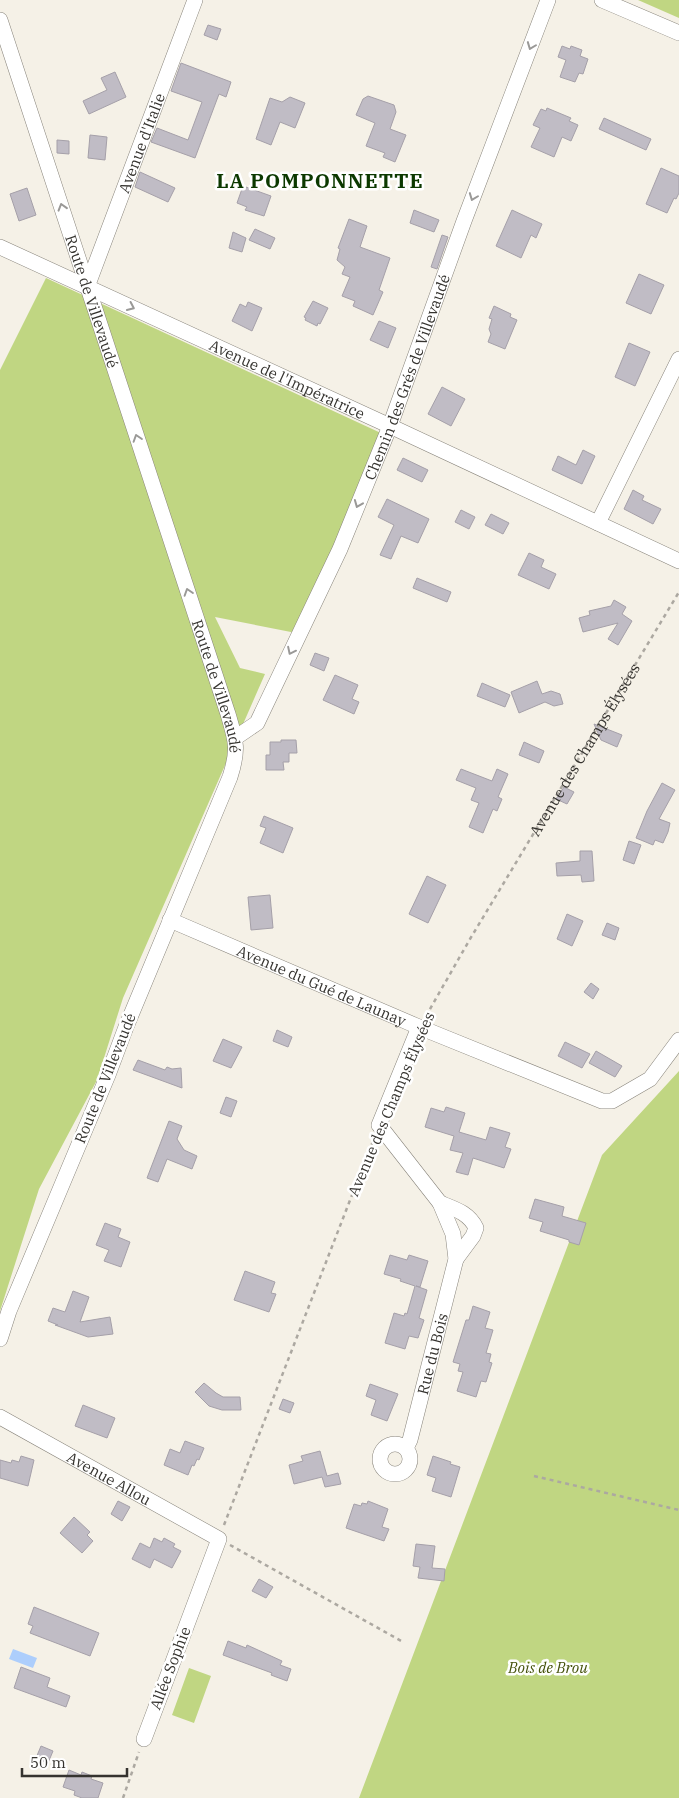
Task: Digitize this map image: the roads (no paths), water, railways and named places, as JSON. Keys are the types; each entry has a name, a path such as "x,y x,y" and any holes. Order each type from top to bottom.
{"street":[{"name":"Avenue d'Italie","path":"87,287 196,0"},
{"name":"Chemin des Grés de Villevaudé","path":"236,738 257,724 340,549 390,426 464,221 548,0"},
{"path":"602,0 679,33"},
{"name":"Route de Villevaudé","path":"0,20 236,738 236,757 230,777 9,1311 0,1339"},
{"name":"Avenue de l'Impératrice","path":"0,247 679,561"},
{"path":"598,523 679,359"},
{"name":"Avenue du Gué de Launay","path":"170,920 419,1028 602,1101 612,1101 650,1079 679,1040"},
{"name":"Avenue des Champs Élysées","path":"379,1125 419,1028"},
{"name":"Rue du Bois","path":"379,1125 440,1203 453,1234 456,1259 410,1440 406,1448"},
{"name":"Rue du Bois","path":"440,1203 463,1213 472,1220 476,1228 473,1236 456,1259"},
{"name":"Avenue Allou","path":"0,1417 219,1539"},
{"name":"Allée Sophie","path":"144,1739 219,1539"}],"water":[{"path":"13,1649 37,1658 33,1668 9,1659"}],"district":[{"name":"LA POMPONNETTE","path":"320,180"}],"park label":[{"name":"Bois de Brou","path":"548,1667"}]}
